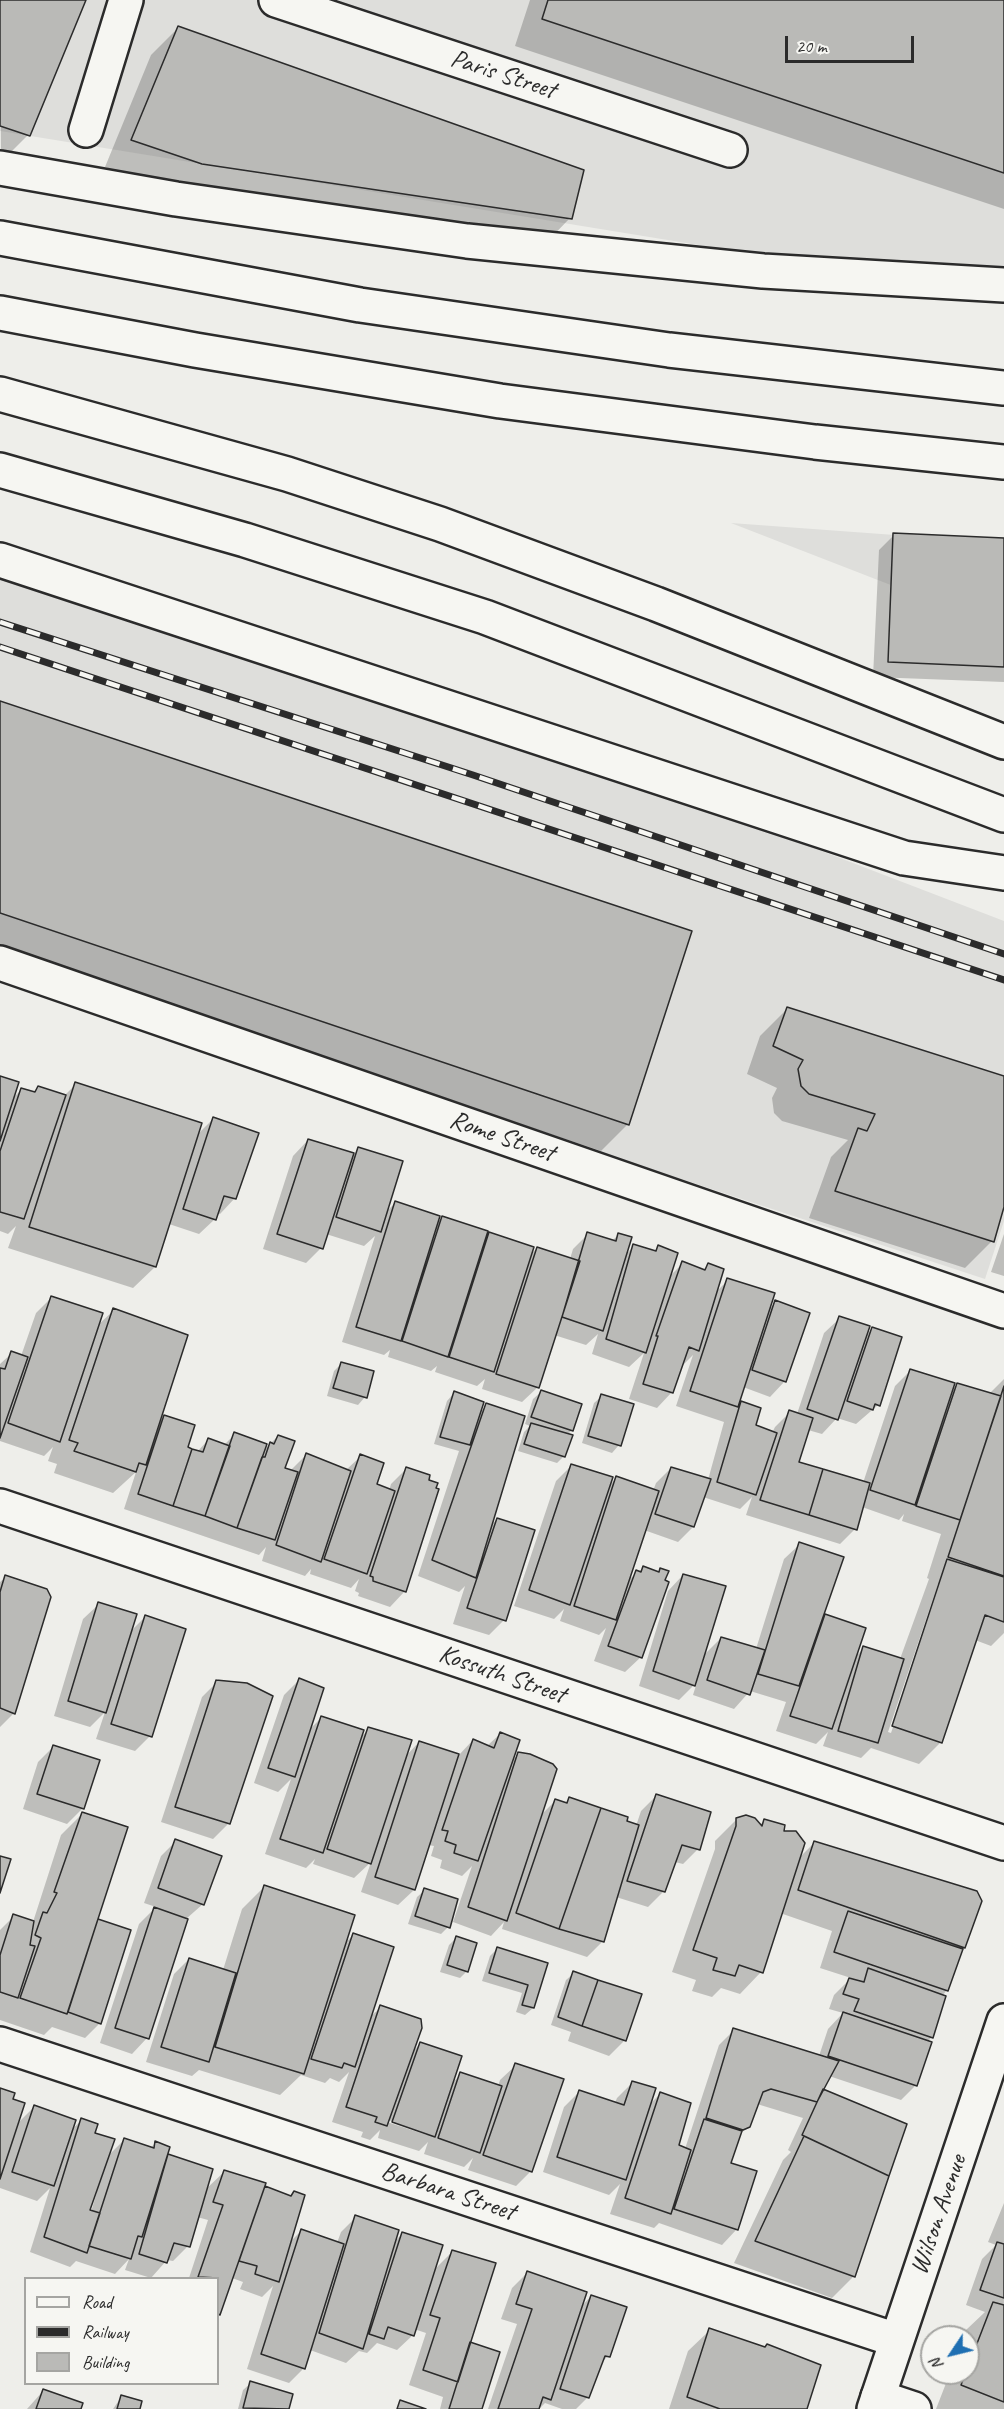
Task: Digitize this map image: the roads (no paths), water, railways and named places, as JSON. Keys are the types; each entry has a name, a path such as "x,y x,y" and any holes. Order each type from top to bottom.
{"main road":[{"path":"86,130 126,0"},
{"name":"Paris Street","path":"276,0 730,150"},
{"path":"0,168 187,201 467,242 763,271 1004,285"},
{"path":"0,238 316,297 464,320 669,350 1004,388"},
{"path":"0,313 207,352 500,401 815,442 1004,462"},
{"path":"0,394 287,474 440,524 656,604 1004,742"},
{"path":"0,470 245,540 485,617 1004,815"},
{"path":"0,560 904,858 1004,873"},
{"name":"Rome Street","path":"0,963 1004,1311"},
{"name":"Kossuth Street","path":"0,1506 1004,1843"},
{"name":"Wilson Avenue","path":"876,2403 1004,2021"},
{"name":"Barbara Street","path":"0,2044 896,2340"},
{"path":"876,2403 914,2409"}],"railway":[{"path":"0,622 473,775 1004,954"},
{"path":"0,647 1004,980"}]}
